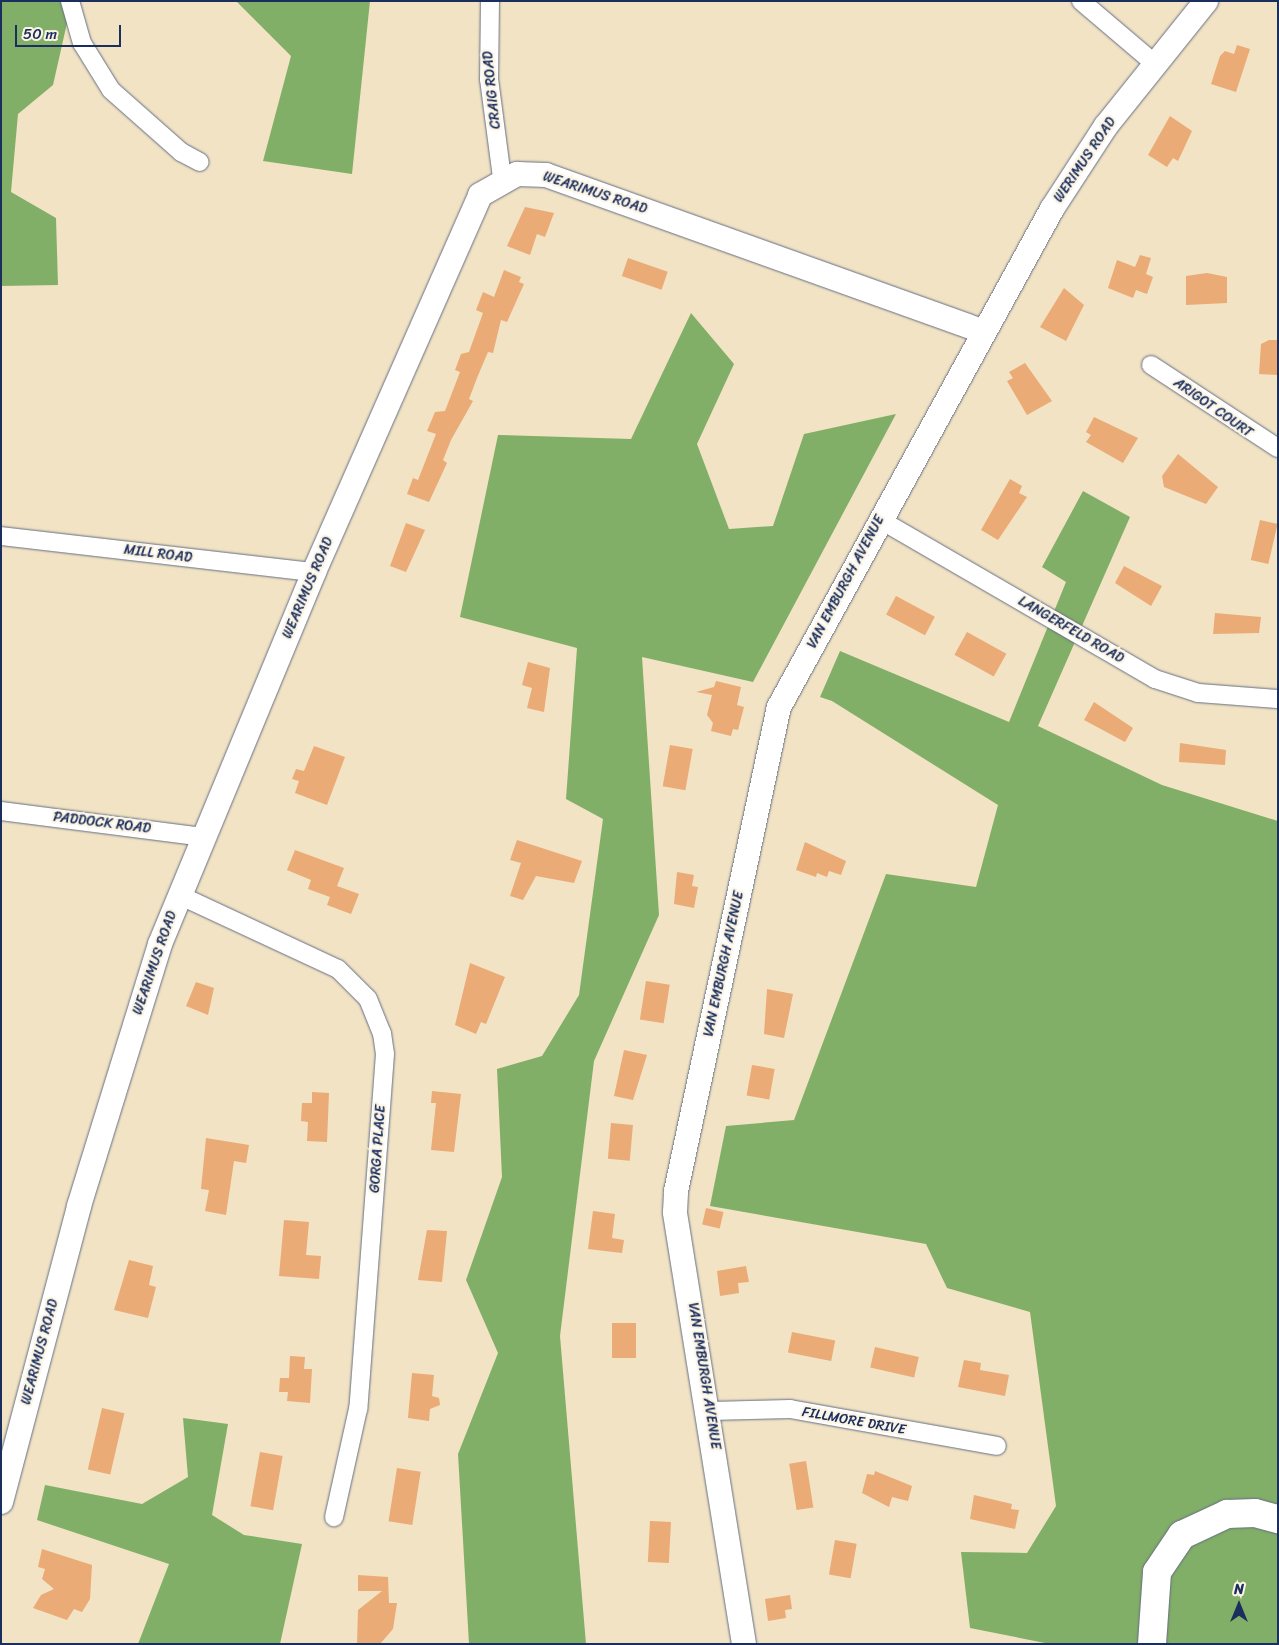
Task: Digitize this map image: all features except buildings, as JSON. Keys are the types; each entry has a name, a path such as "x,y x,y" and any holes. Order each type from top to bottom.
{"highway":[{"path":"1152,1644 1157,1572 1182,1534 1226,1514 1255,1513 1278,1519"}],"street":[{"path":"70,1 82,43 111,90 181,152 200,162"},
{"name":"CRAIG ROAD","path":"490,1 489,79 502,178"},
{"path":"1082,1 1155,64"},
{"name":"WERIMUS ROAD","path":"982,331 1078,166 1155,64 1206,1"},
{"name":"WEARIMUS ROAD","path":"1,1502 79,1206 179,895 314,572 471,207 502,178 546,175 982,331"},
{"name":"VAN EMBURGH AVENUE","path":"744,1644 710,1411 675,1212 676,1191 779,707 982,331"},
{"name":"ARIGOT COURT","path":"1151,365 1278,448"},
{"name":"LANGERFELD ROAD","path":"880,519 1155,679 1198,692 1278,699"},
{"name":"MILL ROAD","path":"1,536 314,572"},
{"name":"PADDOCK ROAD","path":"1,811 203,837"},
{"name":"GORGA PLACE","path":"179,895 338,969 368,999 382,1033 385,1054 358,1409 334,1517"},
{"name":"FILLMORE DRIVE","path":"710,1411 790,1409 997,1446"}],"green space":[{"path":"1,1 72,1 53,85 18,114 11,192 56,218 58,285 1,286"},
{"path":"236,1 370,1 352,174 263,161 291,56"},
{"path":"691,313 734,364 697,444 729,529 773,526 804,434 896,414 753,682 642,657 659,915 594,1061 560,1336 586,1644 469,1644 458,1454 498,1353 466,1280 502,1177 497,1069 542,1056 579,995 603,819 566,799 577,648 460,617 498,435 631,439"},
{"path":"1083,491 1130,517 1038,726 1162,785 1278,821 1278,1644 1050,1644 970,1628 961,1552 1027,1553 1056,1506 1030,1312 947,1288 926,1244 710,1206 726,1126 794,1120 886,874 976,887 998,805 832,701 820,697 840,651 1009,722 1066,582 1042,567"},
{"path":"183,1418 228,1424 212,1515 244,1535 302,1544 280,1644 138,1644 169,1564 37,1520 45,1485 142,1504 188,1477"}]}
